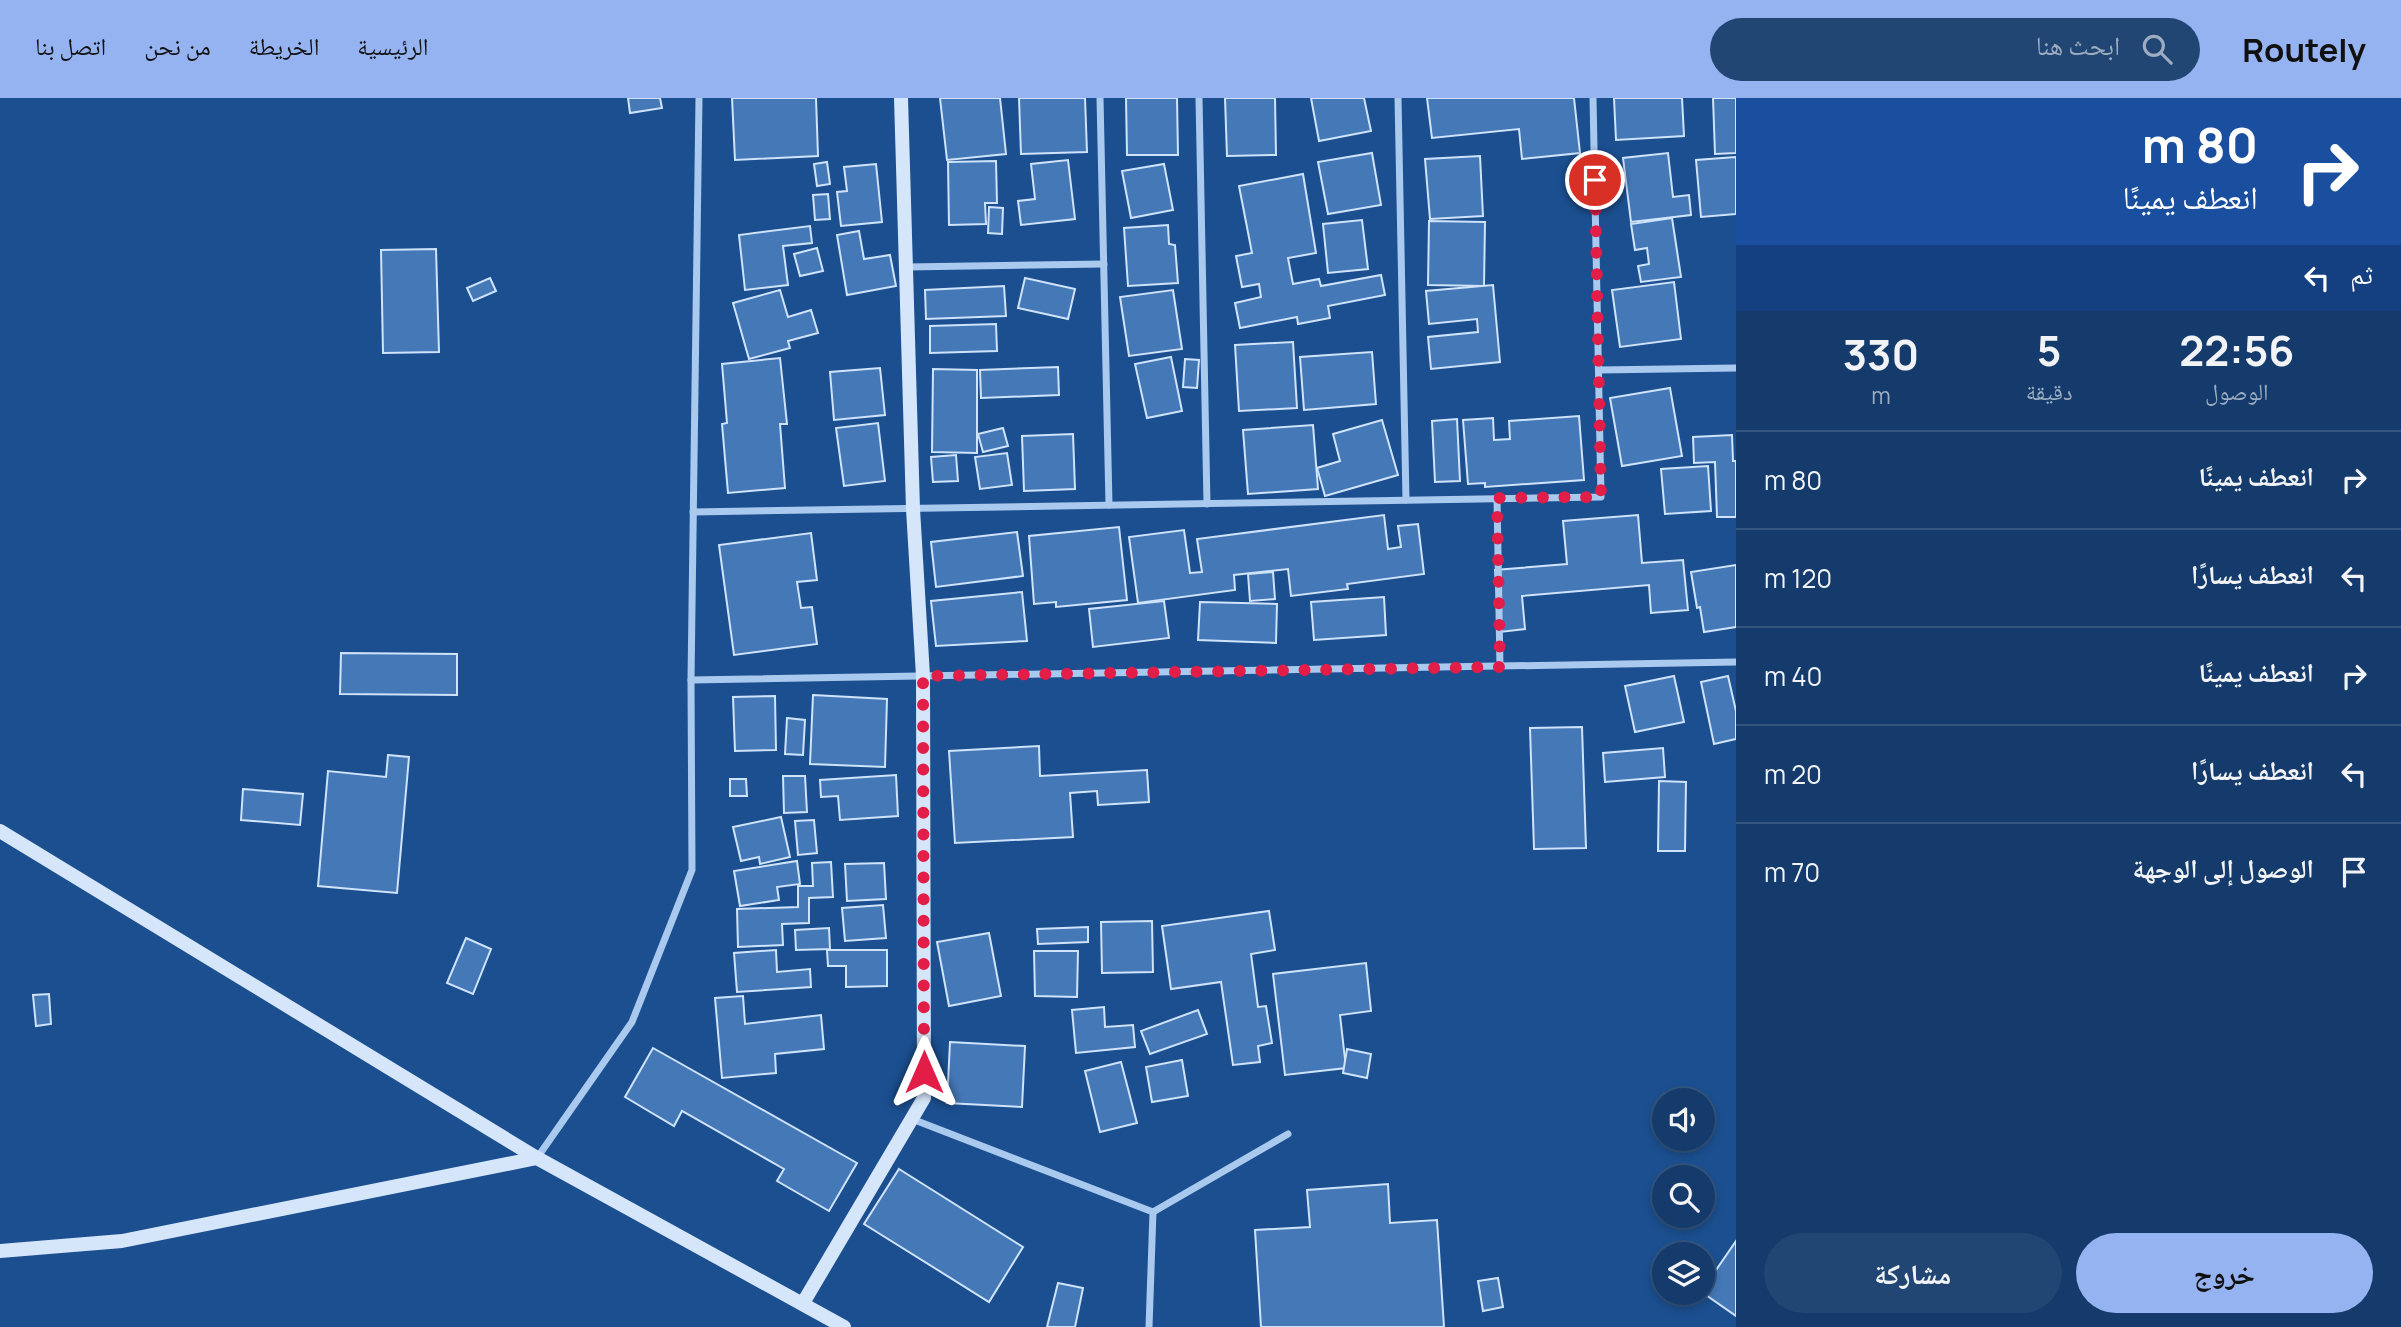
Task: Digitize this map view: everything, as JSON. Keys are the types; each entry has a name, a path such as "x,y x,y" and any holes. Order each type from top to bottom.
{"street":[{"path":"0,1251 122,1241 537,1158 632,1022 692,870 691,680 699,98"},
{"path":"803,1303 924,1098 923,676 913,509 901,98"},
{"path":"1101,98 1109,505"},
{"path":"1199,98 1207,503"},
{"path":"1398,98 1406,500"},
{"path":"693,512 1601,497 1593,98"},
{"path":"906,267 1104,264"},
{"path":"1599,370 1736,368"},
{"path":"1497,498 1500,667"},
{"path":"691,680 1736,662"},
{"path":"0,831 537,1158 844,1327"},
{"path":"911,1119 1153,1212"},
{"path":"1153,1212 1288,1135"},
{"path":"1149,1327 1153,1212"}],"building":[{"path":"628,98 660,98 662,108 630,113"},
{"path":"732,98 816,98 818,156 735,160"},
{"path":"940,98 1000,98 1006,154 947,160"},
{"path":"1019,98 1085,98 1087,152 1021,154"},
{"path":"1126,98 1177,98 1178,155 1127,155"},
{"path":"1225,98 1275,98 1276,155 1227,156"},
{"path":"1311,98 1364,98 1371,131 1319,141"},
{"path":"1427,98 1574,98 1580,153 1522,159 1519,129 1432,138"},
{"path":"1614,98 1682,98 1684,136 1616,140"},
{"path":"1713,98 1736,98 1736,153 1715,154"},
{"path":"1372,153 1381,205 1328,214 1318,162"},
{"path":"1668,153 1673,197 1689,195 1691,215 1631,222 1623,158"},
{"path":"1480,156 1483,216 1430,219 1425,159"},
{"path":"1736,157 1736,214 1701,217 1696,160"},
{"path":"1068,160 1075,219 1021,225 1018,201 1035,199 1031,164"},
{"path":"996,161 997,203 985,203 986,224 949,225 948,162"},
{"path":"827,162 830,184 817,186 814,164"},
{"path":"876,164 882,222 841,226 837,192 847,191 844,167"},
{"path":"1164,164 1173,210 1131,218 1122,171"},
{"path":"1303,174 1316,253 1288,258 1293,284 1319,279 1321,286 1381,275 1385,295 1328,306 1330,318 1298,324 1297,317 1240,328 1235,303 1261,297 1259,284 1242,287 1236,256 1252,253 1239,186"},
{"path":"828,194 830,219 815,220 813,195"},
{"path":"989,207 1003,208 1002,234 988,233"},
{"path":"1672,218 1681,277 1641,282 1638,266 1649,264 1647,248 1635,250 1631,224"},
{"path":"1362,220 1368,269 1328,273 1323,224"},
{"path":"1429,221 1485,222 1484,286 1428,285"},
{"path":"1168,225 1169,244 1175,245 1178,283 1128,286 1124,228"},
{"path":"810,226 812,243 783,246 788,285 745,290 739,235"},
{"path":"859,231 864,259 890,255 896,286 847,295 837,235"},
{"path":"817,248 823,271 800,276 794,254"},
{"path":"436,249 439,352 383,353 381,250"},
{"path":"490,278 496,291 473,301 467,288"},
{"path":"1025,278 1075,289 1068,319 1018,308"},
{"path":"1674,282 1681,339 1620,347 1612,290"},
{"path":"1493,285 1500,362 1431,369 1428,337 1478,332 1477,319 1429,324 1426,291"},
{"path":"1004,286 1006,316 926,319 925,290"},
{"path":"780,290 788,317 811,310 818,333 788,341 790,348 749,359 733,303"},
{"path":"1173,290 1182,349 1129,356 1120,297"},
{"path":"996,324 997,351 930,353 930,326"},
{"path":"1293,342 1297,408 1239,411 1235,345"},
{"path":"1372,352 1376,404 1304,410 1300,357"},
{"path":"1171,357 1182,411 1147,418 1135,364"},
{"path":"780,358 787,424 780,424 785,488 728,493 722,424 727,423 722,364"},
{"path":"1185,359 1199,360 1197,388 1183,387"},
{"path":"1058,367 1059,395 981,398 980,370"},
{"path":"880,368 885,415 834,420 830,372"},
{"path":"933,369 977,370 977,453 932,452"},
{"path":"1670,388 1682,456 1622,466 1610,398"},
{"path":"1579,416 1584,480 1485,487 1485,483 1468,484 1463,420 1493,418 1494,440 1510,439 1509,421"},
{"path":"1457,419 1460,481 1435,482 1432,421"},
{"path":"1382,420 1398,475 1325,496 1317,468 1340,461 1333,434"},
{"path":"878,423 885,481 844,486 836,428"},
{"path":"1313,425 1318,489 1248,494 1243,430"},
{"path":"1003,428 1008,446 983,452 978,434"},
{"path":"1073,434 1075,489 1024,491 1022,436"},
{"path":"1732,435 1733,461 1736,461 1736,517 1717,517 1715,462 1694,463 1693,437"},
{"path":"1007,453 1012,485 980,489 975,457"},
{"path":"956,455 958,481 933,482 931,457"},
{"path":"1708,466 1711,511 1665,514 1661,469"},
{"path":"1384,515 1388,549 1401,547 1398,526 1418,524 1424,574 1347,584 1348,589 1291,596 1288,569 1234,575 1235,590 1138,603 1129,537 1184,530 1190,573 1202,572 1197,539"},
{"path":"1638,515 1642,563 1683,560 1688,610 1651,613 1649,585 1522,596 1525,629 1500,632 1495,570 1567,564 1563,521"},
{"path":"1119,527 1127,600 1056,607 1056,602 1034,604 1029,536"},
{"path":"1017,532 1023,576 936,587 931,542"},
{"path":"811,533 817,580 797,582 801,608 812,607 817,644 734,655 719,545"},
{"path":"1736,565 1736,627 1704,632 1691,572"},
{"path":"1273,572 1275,599 1250,601 1248,574"},
{"path":"1022,592 1027,641 936,646 931,601"},
{"path":"1384,597 1386,635 1314,640 1311,602"},
{"path":"1164,601 1169,638 1093,647 1089,609"},
{"path":"1200,602 1277,604 1276,643 1198,640"},
{"path":"341,653 457,654 457,695 340,694"},
{"path":"1674,676 1684,722 1635,732 1625,686"},
{"path":"1728,676 1736,711 1736,739 1714,744 1701,682"},
{"path":"813,695 887,699 885,767 810,764"},
{"path":"775,696 776,750 735,751 733,697"},
{"path":"787,718 805,720 803,755 785,754"},
{"path":"1582,727 1586,848 1534,849 1530,728"},
{"path":"1039,746 1040,776 1147,770 1149,802 1098,805 1097,791 1070,793 1073,837 955,843 949,751"},
{"path":"1663,748 1665,777 1605,782 1603,753"},
{"path":"388,755 409,757 397,893 318,886 328,771 386,777"},
{"path":"896,775 898,816 840,820 838,796 821,797 820,780"},
{"path":"783,776 805,776 807,812 784,813"},
{"path":"730,779 746,779 747,796 730,796"},
{"path":"1659,781 1686,782 1685,851 1658,851"},
{"path":"243,789 303,794 300,825 241,820"},
{"path":"781,817 790,857 760,864 759,857 741,861 733,827"},
{"path":"814,820 817,853 798,855 795,821"},
{"path":"797,861 800,884 777,887 779,900 740,906 734,871"},
{"path":"831,862 833,897 809,898 809,923 782,924 783,945 738,947 737,909 798,907 798,886 813,886 812,863"},
{"path":"884,863 886,899 847,901 845,864"},
{"path":"883,905 886,938 845,941 842,908"},
{"path":"1269,911 1275,950 1251,954 1258,1007 1266,1006 1272,1043 1258,1046 1260,1062 1233,1065 1221,982 1171,989 1162,926"},
{"path":"1152,921 1153,972 1102,973 1101,922"},
{"path":"1088,927 1088,942 1038,944 1037,929"},
{"path":"829,928 830,949 796,950 795,930"},
{"path":"989,933 1001,996 949,1006 937,942"},
{"path":"466,938 491,949 473,994 447,983"},
{"path":"776,950 777,972 810,969 811,987 737,992 734,953"},
{"path":"827,950 887,950 887,986 846,987 846,966 828,966"},
{"path":"1034,951 1078,951 1077,997 1035,996"},
{"path":"1366,963 1371,1011 1340,1015 1346,1068 1285,1075 1273,974"},
{"path":"49,994 51,1024 36,1026 33,995"},
{"path":"743,996 745,1024 821,1015 824,1049 775,1054 776,1073 722,1078 715,998"},
{"path":"1104,1007 1105,1027 1133,1025 1135,1047 1076,1053 1072,1010"},
{"path":"1198,1010 1207,1034 1150,1054 1141,1031"},
{"path":"950,1042 1025,1046 1022,1107 947,1103"},
{"path":"653,1048 857,1163 829,1211 777,1181 784,1169 682,1111 674,1126 625,1097"},
{"path":"1347,1049 1371,1054 1367,1078 1343,1073"},
{"path":"1182,1060 1188,1096 1152,1102 1146,1067"},
{"path":"1121,1062 1137,1123 1100,1132 1085,1071"},
{"path":"899,1169 1023,1247 989,1302 864,1224"},
{"path":"1388,1184 1390,1223 1437,1220 1444,1327 1261,1327 1255,1230 1310,1227 1307,1190"},
{"path":"1736,1241 1736,1316 1715,1301 1715,1272"},
{"path":"1498,1278 1503,1307 1483,1311 1478,1281"},
{"path":"1058,1283 1083,1288 1075,1327 1047,1327"}],"route":[{"path":"924,1072 923,676 1500,667 1497,498 1601,497 1595,180"}]}
